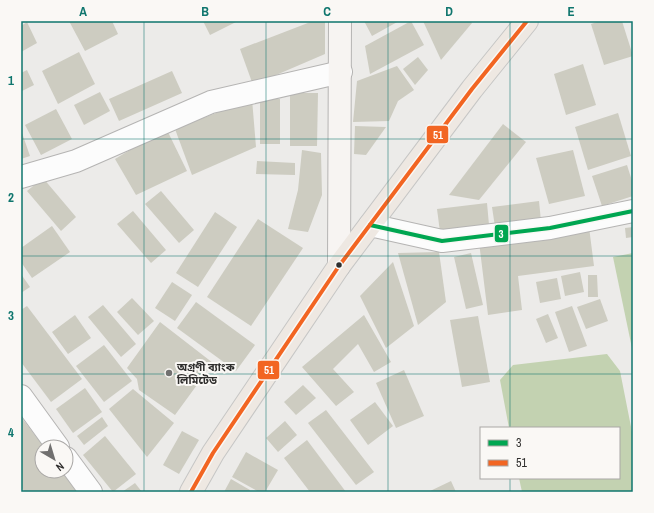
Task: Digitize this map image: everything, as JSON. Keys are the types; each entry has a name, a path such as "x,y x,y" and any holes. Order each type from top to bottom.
{"highway":[{"path":"191,492 213,453 339,266 472,89 527,21"}],"main road":[{"path":"339,266 341,72 340,21"}],"street":[{"path":"21,177 76,161 211,102 341,72"},
{"path":"370,225 442,241 550,228 633,211"},
{"path":"21,396 52,439"},
{"path":"74,469 91,492"}],"shaded area":[{"path":"633,253 633,353 613,257"},
{"path":"607,354 620,371 633,437 633,492 522,492 519,479 620,479 620,427 509,427 500,380 513,365"}],"building":[{"path":"69,21 112,21 118,34 85,51"},
{"path":"203,21 238,21 210,35"},
{"path":"313,21 325,21 325,54 253,85 240,49"},
{"path":"364,21 399,21 372,36"},
{"path":"411,21 424,45 370,74 365,46"},
{"path":"423,21 470,21 472,23 441,60"},
{"path":"600,21 622,21 633,56 604,65 591,24"},
{"path":"27,22 37,43 21,52 21,26"},
{"path":"79,52 95,84 58,104 42,71"},
{"path":"418,57 428,70 415,85 403,69"},
{"path":"583,64 596,105 566,115 554,74"},
{"path":"397,66 414,90 398,101 389,121 353,122 357,81"},
{"path":"27,70 34,85 22,91 21,73"},
{"path":"172,71 182,93 119,121 109,99"},
{"path":"100,92 110,111 84,125 74,105"},
{"path":"290,93 318,93 317,146 290,146"},
{"path":"252,99 256,147 192,175 175,129"},
{"path":"260,99 280,99 280,144 260,144"},
{"path":"56,109 72,139 41,155 25,125"},
{"path":"618,113 631,156 588,170 575,127"},
{"path":"503,124 526,142 479,200 449,195"},
{"path":"355,126 386,127 366,155 354,154"},
{"path":"166,128 187,171 136,195 115,159"},
{"path":"21,130 30,156 21,159"},
{"path":"302,150 321,153 322,195 308,232 288,229 298,190"},
{"path":"573,150 585,196 549,204 536,158"},
{"path":"257,161 295,163 295,175 256,174"},
{"path":"627,165 633,184 633,196 602,206 592,176"},
{"path":"43,178 76,217 61,231 27,191"},
{"path":"161,191 194,230 179,243 145,204"},
{"path":"539,201 541,221 495,227 492,207"},
{"path":"487,203 489,225 440,232 437,209"},
{"path":"133,211 166,250 151,263 117,224"},
{"path":"215,212 237,227 198,287 176,273"},
{"path":"258,219 303,248 251,326 207,297"},
{"path":"52,226 70,252 32,278 21,262 21,248"},
{"path":"589,227 594,266 518,276 522,310 488,315 479,242"},
{"path":"633,227 633,237 626,238 625,228"},
{"path":"439,252 446,302 418,325 398,253"},
{"path":"471,253 483,305 466,309 454,257"},
{"path":"393,262 414,326 386,348 360,296"},
{"path":"580,272 584,292 565,296 561,276"},
{"path":"21,274 30,287 21,293"},
{"path":"588,275 597,275 598,297 588,297"},
{"path":"557,278 561,299 540,303 536,282"},
{"path":"172,282 192,295 175,321 155,308"},
{"path":"132,298 154,321 138,335 117,312"},
{"path":"600,299 608,321 586,329 577,307"},
{"path":"196,302 255,345 236,371 177,328"},
{"path":"103,305 136,344 121,357 88,317"},
{"path":"27,306 82,379 51,402 21,362 21,310"},
{"path":"572,306 587,346 569,352 555,312"},
{"path":"548,314 558,338 546,343 536,319"},
{"path":"75,315 91,338 68,354 52,332"},
{"path":"364,315 391,362 374,372 358,344 333,369 354,392 336,406 302,367"},
{"path":"478,316 490,382 462,387 450,320"},
{"name":"অগ্রণী ব্যাংক লিমিটেড","path":"160,322 213,363 175,415 139,390 137,379 127,368"},
{"path":"104,345 132,381 104,402 76,366"},
{"path":"404,370 424,416 396,428 376,383"},
{"path":"303,385 316,398 296,415 284,402"},
{"path":"85,388 102,412 73,433 56,409"},
{"path":"133,389 174,423 147,457 109,409"},
{"path":"375,402 393,426 368,445 350,420"},
{"path":"326,410 374,472 356,485 308,423"},
{"path":"21,417 38,439 34,439 34,479 68,479 78,492 25,492 21,487"},
{"path":"102,417 108,426 84,445 77,436"},
{"path":"285,421 297,435 278,452 266,438"},
{"path":"182,431 199,440 179,474 163,465"},
{"path":"105,436 136,474 113,492 83,455"},
{"path":"307,440 346,492 310,492 284,458"},
{"path":"246,452 278,470 265,492 259,492 232,477"},
{"path":"231,479 250,490 249,492 224,492"},
{"path":"451,481 456,492 428,492"},
{"path":"135,483 142,492 122,492"}],"transit line":[{"name":"51","path":"191,492 213,453 339,266 472,89 527,21"},
{"name":"3","path":"370,225 442,241 550,228 633,211"}],"place":[{"name":"অগ্রণী ব্যাংক লিমিটেড","path":"169,373"}]}
